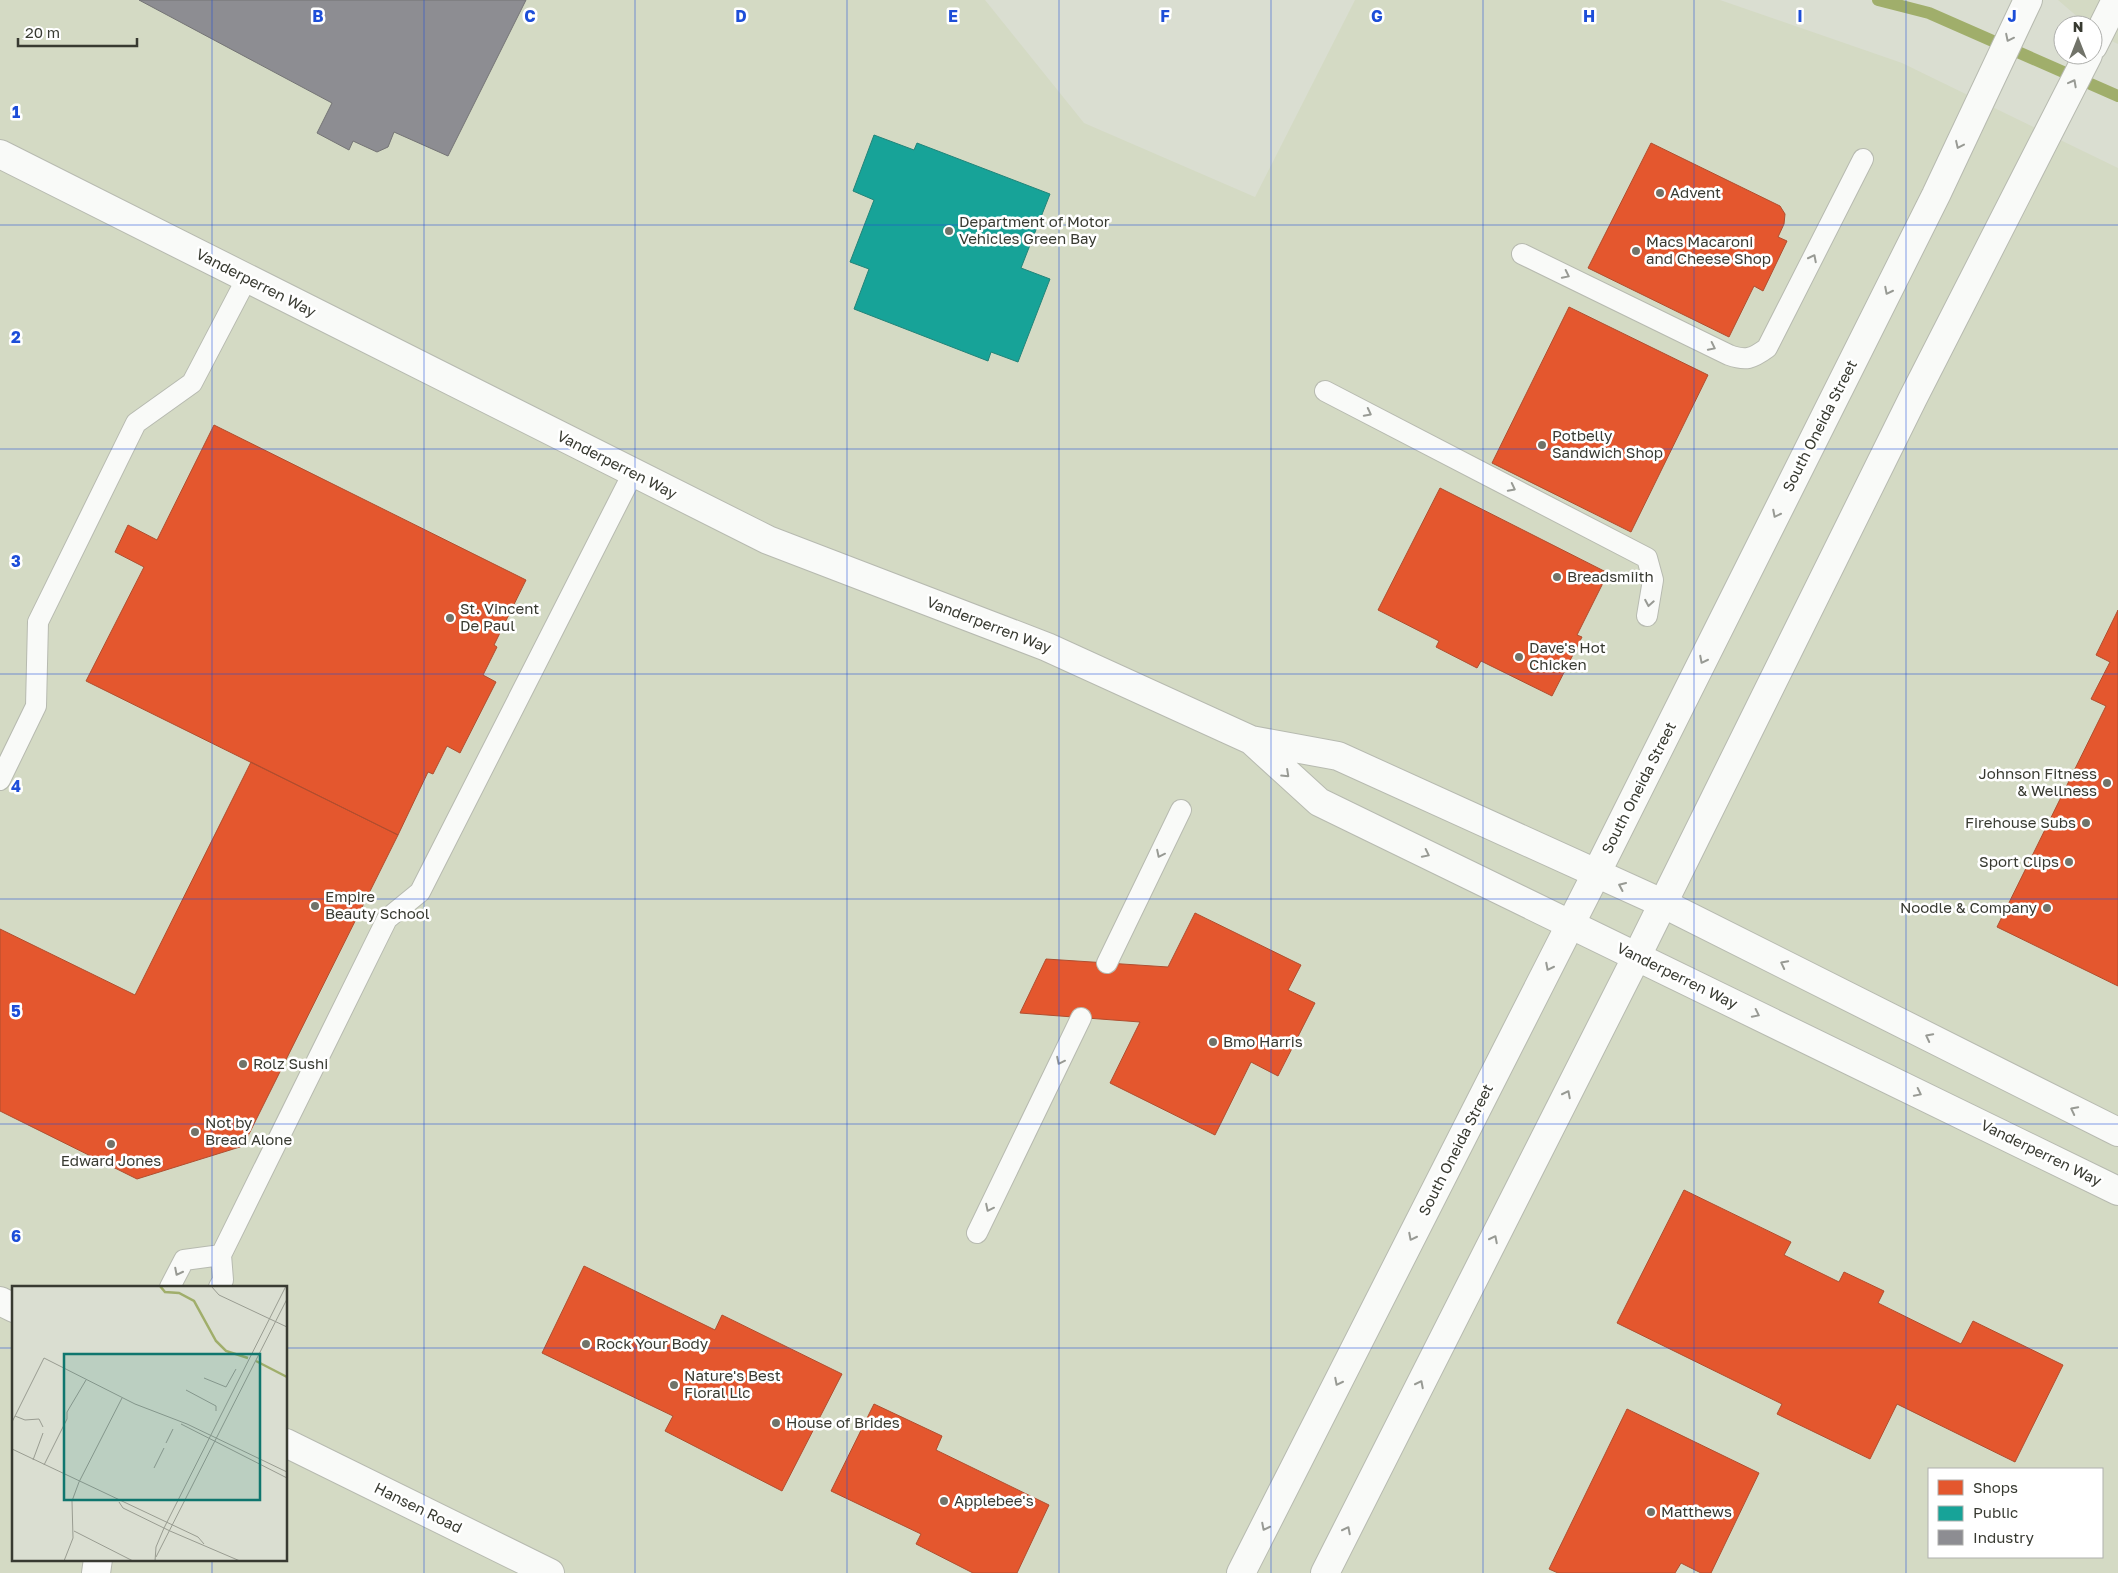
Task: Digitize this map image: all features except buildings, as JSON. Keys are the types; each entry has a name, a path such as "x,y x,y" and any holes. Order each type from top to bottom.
{"street":[{"name":"South Oneida Street","path":"1242,1573 1596,874 1936,195 2028,0"},
{"path":"2103,25 2116,0"},
{"path":"1325,1573 1637,956 1913,398 2082,65"},
{"name":"Vanderperren Way","path":"0,154 768,540 1047,647 1251,740 1338,756 1662,903 2118,1132"},
{"name":"Vanderperren Way","path":"1251,740 1315,800 2118,1191"},
{"path":"0,1301 12,1307"},
{"name":"Hansen Road","path":"288,1444 550,1573"},
{"path":"96,1573 98,1560"}],"lane":[{"path":"1522,254 1729,355 1740,359 1755,357 1767,348 1863,159"},
{"path":"0,780 36,706 38,622 136,423 192,383 246,278"},
{"path":"1325,391 1647,558 1653,580 1647,616"},
{"path":"220,1286 223,1280 221,1254 387,919 420,892 633,472"},
{"path":"1107,963 1181,810"},
{"path":"976,1233 1081,1018"},
{"path":"171,1286 184,1260 221,1254"}],"shaded area":[{"path":"0,0 985,0 1084,123 1255,197 1355,0 1720,0 1902,63 2118,168 2118,1573 0,1573"},
{"path":"2058,0 2118,0 2118,44 2103,37 2103,15 2075,15"}],"waterway":[{"path":"1878,0 1929,13 2118,96"}],"place":[{"name":"Advent","path":"1660,193"},
{"name":"Department of Motor Vehicles Green Bay","path":"949,231"},
{"name":"Macs Macaroni and Cheese Shop","path":"1636,251"},
{"name":"Potbelly Sandwich Shop","path":"1542,445"},
{"name":"Breadsmiith","path":"1557,577"},
{"name":"St. Vincent De Paul","path":"450,618"},
{"name":"Dave's Hot Chicken","path":"1519,657"},
{"name":"Johnson Fitness & Wellness","path":"2107,783"},
{"name":"Firehouse Subs","path":"2086,823"},
{"name":"Sport Clips","path":"2069,862"},
{"name":"Empire Beauty School","path":"315,906"},
{"name":"Noodle & Company","path":"2047,908"},
{"name":"Bmo Harris","path":"1213,1042"},
{"name":"Rolz Sushi","path":"243,1064"},
{"name":"Not by Bread Alone","path":"195,1132"},
{"name":"Edward Jones","path":"111,1144"},
{"name":"Rock Your Body","path":"586,1344"},
{"name":"Nature's Best Floral Llc","path":"674,1385"},
{"name":"House of Brides","path":"776,1423"},
{"name":"Applebee's","path":"944,1501"},
{"name":"Matthews","path":"1651,1512"}]}
